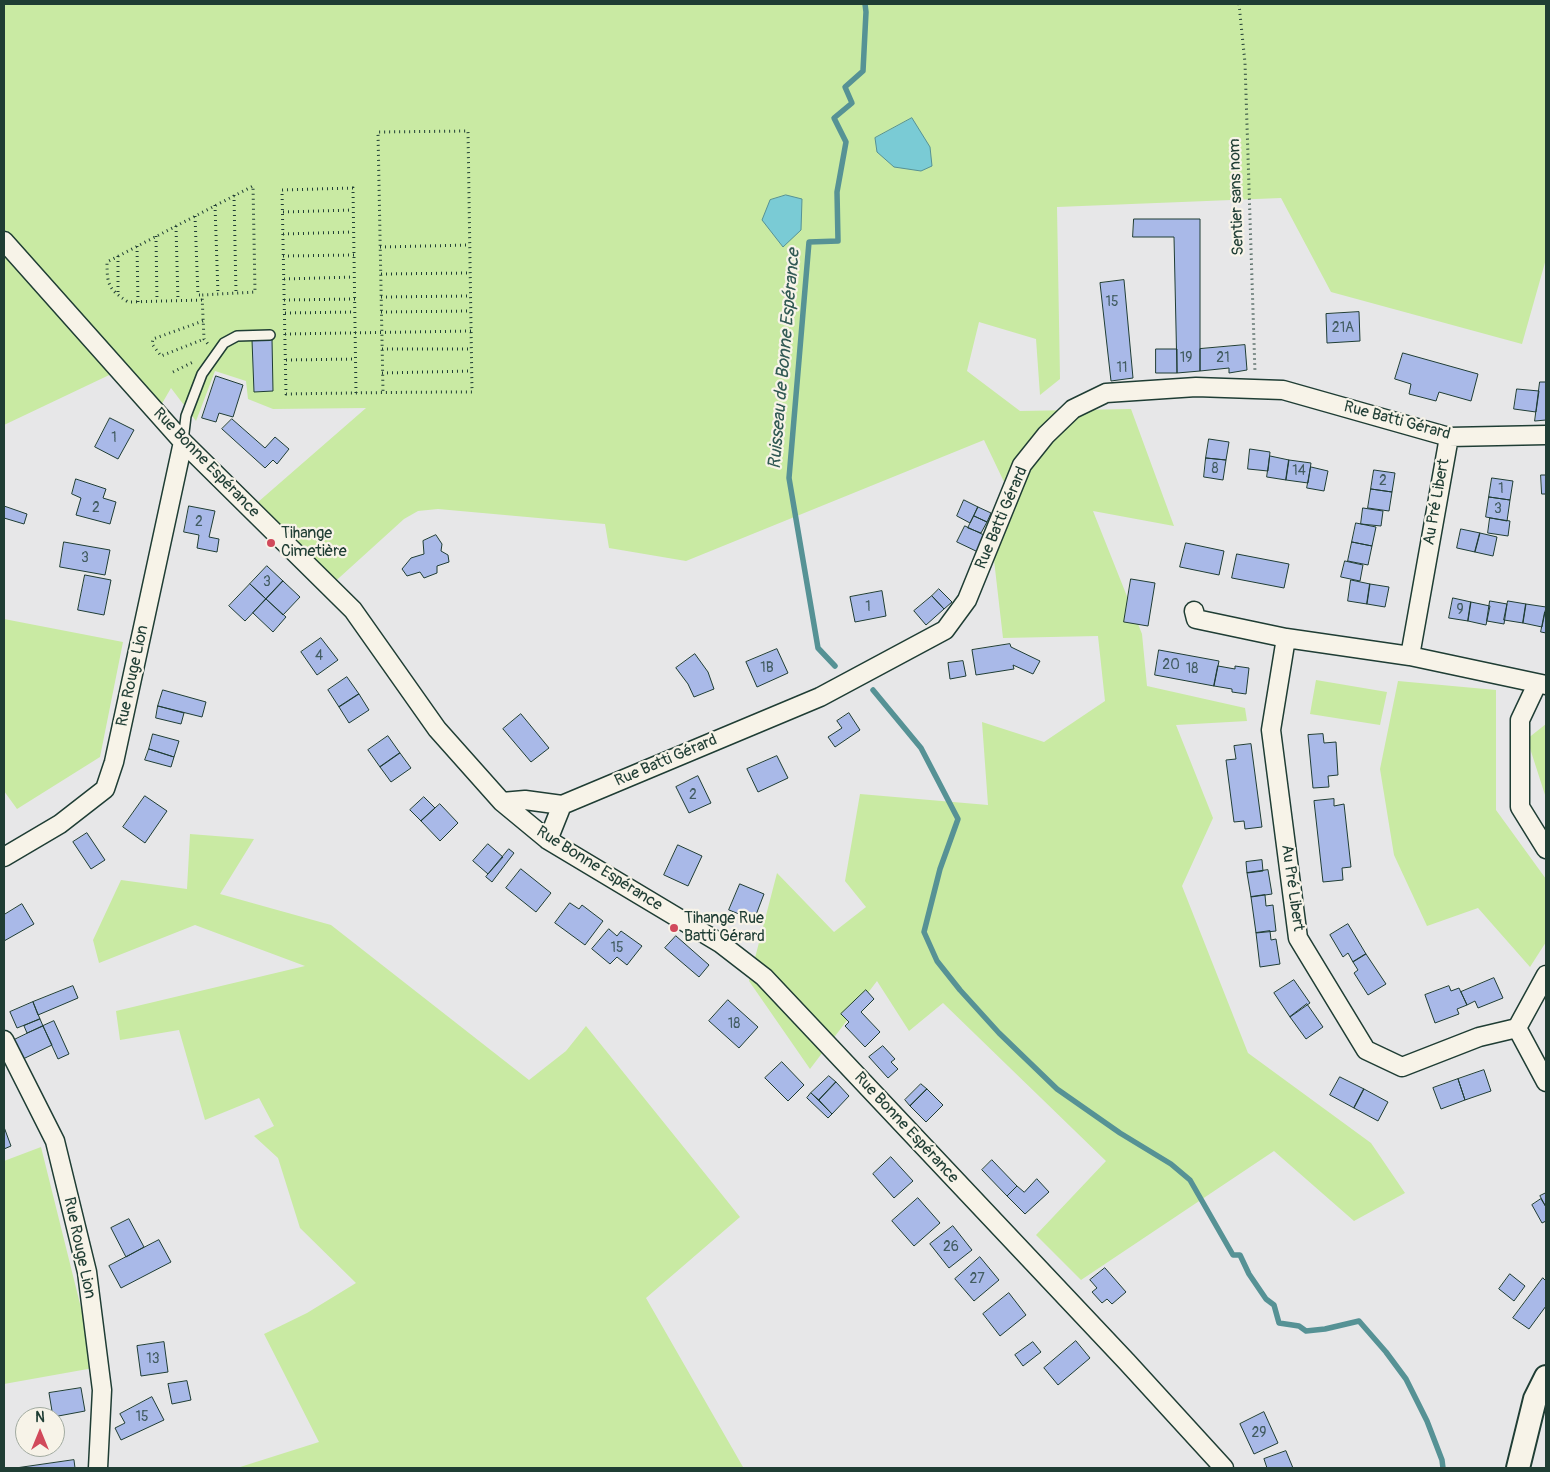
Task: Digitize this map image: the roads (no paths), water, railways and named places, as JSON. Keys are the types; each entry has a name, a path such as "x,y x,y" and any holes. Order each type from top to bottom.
{"street":[{"name":"Rue Bonne Espérance","path":"4,240 183,442 352,610 437,729 502,802 548,840 720,943 764,977 1127,1362 1224,1468"},
{"name":"Rue Batti Gérard","path":"562,805 820,697 945,630 968,600 1022,465 1046,435 1073,409 1106,393 1196,387 1283,390 1448,437 1546,435"},
{"name":"Au Pré Libert","path":"1410,656 1448,437"},
{"name":"Rue Rouge Lion","path":"4,857 60,824 105,789 114,762 183,442"},
{"path":"1194,610 1196,619 1286,638 1410,656 1542,685 1520,720 1520,808 1546,849"},
{"name":"Au Pré Libert","path":"1286,638 1271,730 1298,938 1366,1050 1402,1067 1479,1037 1517,1028"},
{"path":"502,802 525,800 562,805 548,840"},
{"path":"1546,975 1517,1028 1546,1082"},
{"name":"Rue Rouge Lion","path":"4,1040 55,1142 87,1272 102,1390 98,1468"},
{"path":"1518,1468 1535,1399 1546,1377"}],"lane":[{"path":"183,442 186,416 202,374 224,343 238,336 270,335"}],"water":[{"path":"912,118 930,147 932,166 921,171 894,167 877,152 875,138"},
{"path":"786,195 802,199 801,230 783,247 762,220 770,200"}],"waterway":[{"name":"Ruisseau de Bonne Espérance","path":"835,666 818,648 789,478 809,242 838,241 837,192 846,142 834,118 852,103 845,87 863,71 865,4"},
{"path":"873,690 921,748 958,819 940,869 924,932 937,961 999,1033 1057,1089 1120,1133 1171,1164 1190,1180 1233,1255 1240,1255 1249,1274 1266,1299 1274,1305 1279,1323 1299,1326 1306,1331 1325,1329 1359,1321 1406,1379 1427,1421 1442,1460 1443,1468"}],"place":[{"name":"Tihange Cimetière","path":"271,543"},
{"name":"Tihange Rue Batti Gérard","path":"674,928"}]}
